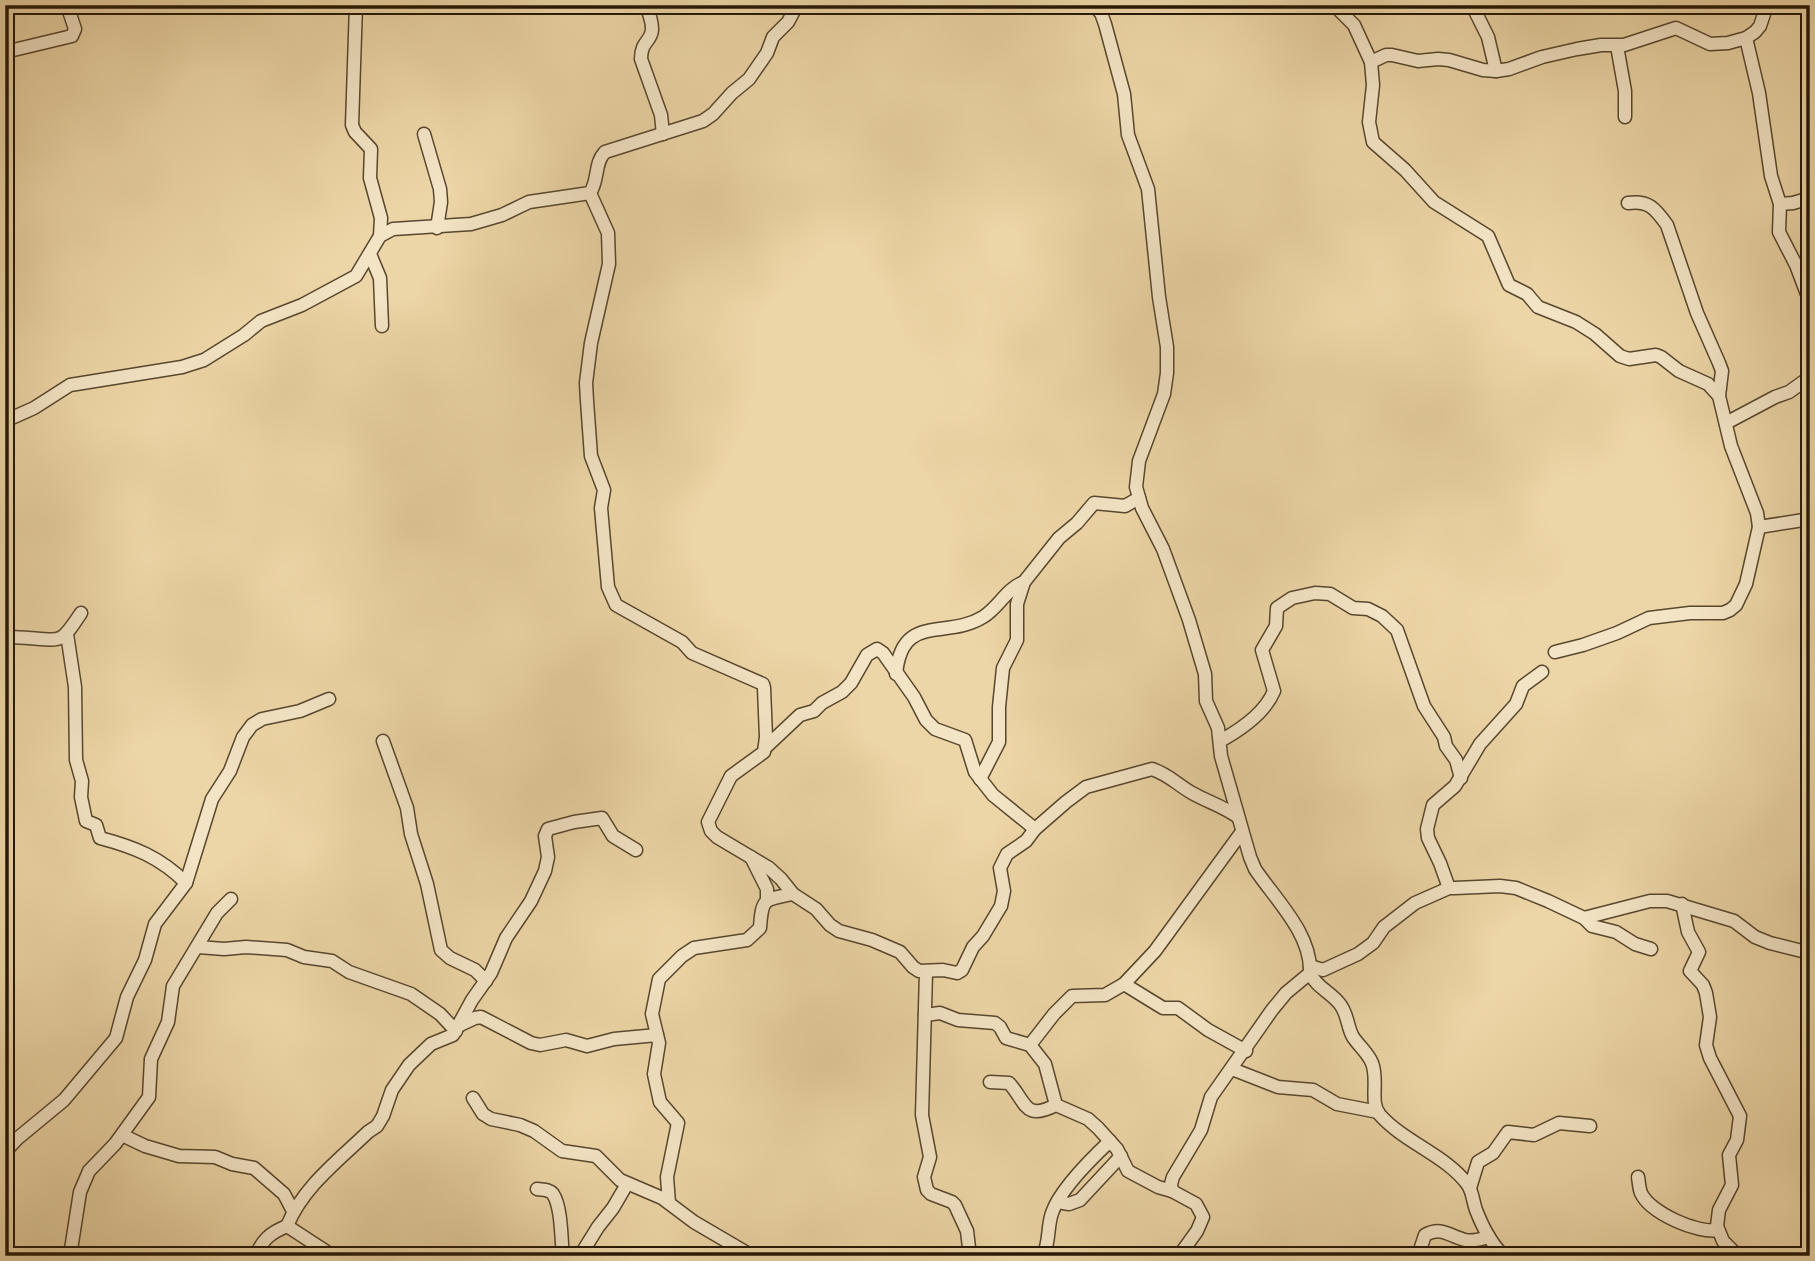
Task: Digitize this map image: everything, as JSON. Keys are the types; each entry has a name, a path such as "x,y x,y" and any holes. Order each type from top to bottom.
{"street":[{"path":"5,52 72,36 75,29 67,5"},
{"path":"5,421 34,408 70,385 182,367 204,359 244,335 261,321 302,305 347,282 362,270 380,236 381,218 370,178 372,149 355,132 352,125 356,5"},
{"path":"646,5 654,29 641,59 661,115 663,135"},
{"path":"380,236 398,228 437,228 482,221 528,202 590,192 595,184 599,160 605,152 703,121 713,114 756,70 773,37 788,22 797,5"},
{"path":"1334,5 1354,25 1371,62 1373,85 1369,122 1373,142 1405,170 1434,202 1488,236 1509,285 1527,294 1538,307 1576,322 1595,334 1620,356 1636,359 1656,355 1661,357 1679,371 1708,384 1719,396"},
{"path":"1472,5 1488,37 1496,71"},
{"path":"1371,62 1392,55 1418,61 1449,60 1496,71 1577,49 1601,45 1617,46 1670,28 1683,30 1710,44 1728,43 1746,38 1760,26 1767,5"},
{"path":"1101,8 1124,94 1128,135 1148,189 1167,347 1164,394 1139,461 1136,478 1139,498 1163,549 1189,620 1205,674 1206,701 1218,728 1221,756 1241,833 1255,869 1301,936 1313,981 1345,1011 1353,1037 1370,1059 1376,1073 1375,1105 1378,1112 1392,1126 1451,1168 1470,1188 1489,1237 1503,1255"},
{"path":"1746,38 1759,93 1771,176 1780,204 1779,232 1800,273 1810,302"},
{"path":"1617,46 1625,91 1625,117"},
{"path":"424,134 440,189 437,228"},
{"path":"590,192 608,233 609,242 608,278 593,336 586,383 590,447 604,490 601,508 603,541 611,596 616,605 682,642 692,653 763,684 766,747"},
{"path":"1780,204 1810,198"},
{"path":"1555,652 1583,646 1649,618 1690,613 1723,613 1730,610 1736,606 1746,584 1759,527 1751,495 1731,446 1719,396 1722,379 1719,363 1697,313 1667,225 1659,213 1641,201 1628,202"},
{"path":"370,254 380,278 383,326"},
{"path":"1726,422 1789,392 1810,377"},
{"path":"896,674 899,653 905,642 932,629 973,623 991,612 999,606 1009,591 1024,582 1059,538 1077,523 1094,503 1125,506 1139,498"},
{"path":"1759,527 1810,519"},
{"path":"980,779 999,742 1003,668 1017,640 1017,604 1024,582"},
{"path":"1220,741 1236,732 1265,707 1274,691 1262,650 1276,626 1277,608 1292,597 1315,593 1330,594 1353,608 1375,611 1397,630 1424,706 1456,760 1461,778"},
{"path":"5,636 58,640 67,634 81,613"},
{"path":"67,634 75,687 76,760 82,781 81,797 86,821 96,825 100,838 138,849 174,871 186,883"},
{"path":"1035,829 993,795 980,779 975,772 965,740 935,729 926,720 914,697 877,649 869,652 846,688 822,702 814,711 800,715 766,747 760,757 731,776 708,822 716,837 781,878 793,894 816,909 839,931 872,940 900,952 913,967 926,972 943,970 957,973 962,970 973,947 1001,906 1004,891 1000,868 1004,858 1086,787 1149,768 1161,772 1194,794 1225,807 1238,817"},
{"path":"1449,888 1428,838 1427,829 1433,805 1448,794 1461,778 1480,744 1516,704 1523,686 1542,673"},
{"path":"5,1152 64,1100 116,1038 127,997 145,960 155,924 186,883 212,799 230,771 243,737 262,719 300,711 329,699"},
{"path":"383,741 407,808 411,834 427,884 441,950 450,958 475,970 486,981"},
{"path":"256,1256 261,1242 287,1226 301,1198 377,1126 398,1078 417,1055 431,1044 449,1039 458,1028 472,1000 486,981 506,938 539,886 548,857 545,836 548,829 602,818 613,836 636,850"},
{"path":"1030,1045 1072,996 1105,995 1124,984 1155,951 1241,833"},
{"path":"751,857 767,889 767,901"},
{"path":"1172,1191 1173,1177 1198,1138 1212,1097 1286,993 1310,970 1323,970 1358,954 1374,943 1384,927 1415,904 1449,888 1516,888 1584,918 1592,926 1616,932 1635,944 1651,949"},
{"path":"669,1203 667,1177 678,1123 660,1102 654,1074 659,1043 652,1014 659,979 663,972 694,948 706,944 747,940 760,928 762,907 767,901 777,895 793,894"},
{"path":"71,1256 80,1192 84,1182 89,1171 122,1135 149,1097 151,1059 168,1022 173,986 223,904 231,899"},
{"path":"1584,918 1650,901 1682,904 1734,921 1755,937 1770,943 1810,953"},
{"path":"1682,904 1688,932 1699,952 1690,971 1703,985 1706,993 1710,1017 1706,1045 1740,1116 1737,1140 1729,1155 1732,1185 1719,1210 1718,1230 1723,1241 1738,1256"},
{"path":"198,947 287,950 304,957 332,961 349,972 411,994 458,1028"},
{"path":"926,972 922,1115 930,1157 924,1170 925,1184 931,1194 955,1205 967,1231 970,1256"},
{"path":"1124,984 1163,1008 1178,1007 1208,1030 1246,1051"},
{"path":"925,1015 940,1013 958,1020 996,1023 1006,1038 1030,1045 1045,1064 1056,1105"},
{"path":"458,1028 481,1017 540,1045 566,1040 587,1046 614,1039 657,1035"},
{"path":"1232,1069 1278,1087 1313,1090 1337,1104 1378,1112"},
{"path":"990,1082 1009,1083 1023,1105 1036,1112 1041,1113 1056,1105"},
{"path":"473,1098 483,1114 491,1119 534,1130 562,1151 596,1156 612,1174 627,1184 669,1203 694,1222 752,1256"},
{"path":"1056,1105 1088,1119 1110,1141 1121,1156 1124,1166 1134,1176 1196,1204 1203,1217 1197,1231 1179,1256"},
{"path":"1470,1188 1478,1162 1496,1150 1508,1132 1534,1135 1559,1123 1590,1126"},
{"path":"122,1135 145,1146 183,1157 215,1157 232,1164 254,1168 284,1194 293,1211"},
{"path":"1043,1256 1048,1244 1051,1219 1058,1202 1110,1141"},
{"path":"1058,1202 1069,1204 1080,1200 1121,1156"},
{"path":"1638,1177 1641,1194 1655,1209 1704,1232 1718,1230"},
{"path":"580,1256 627,1184"},
{"path":"537,1189 548,1190 553,1195 563,1256"},
{"path":"287,1226 333,1256"},
{"path":"1418,1256 1425,1236 1434,1231 1469,1241 1489,1237"}]}
